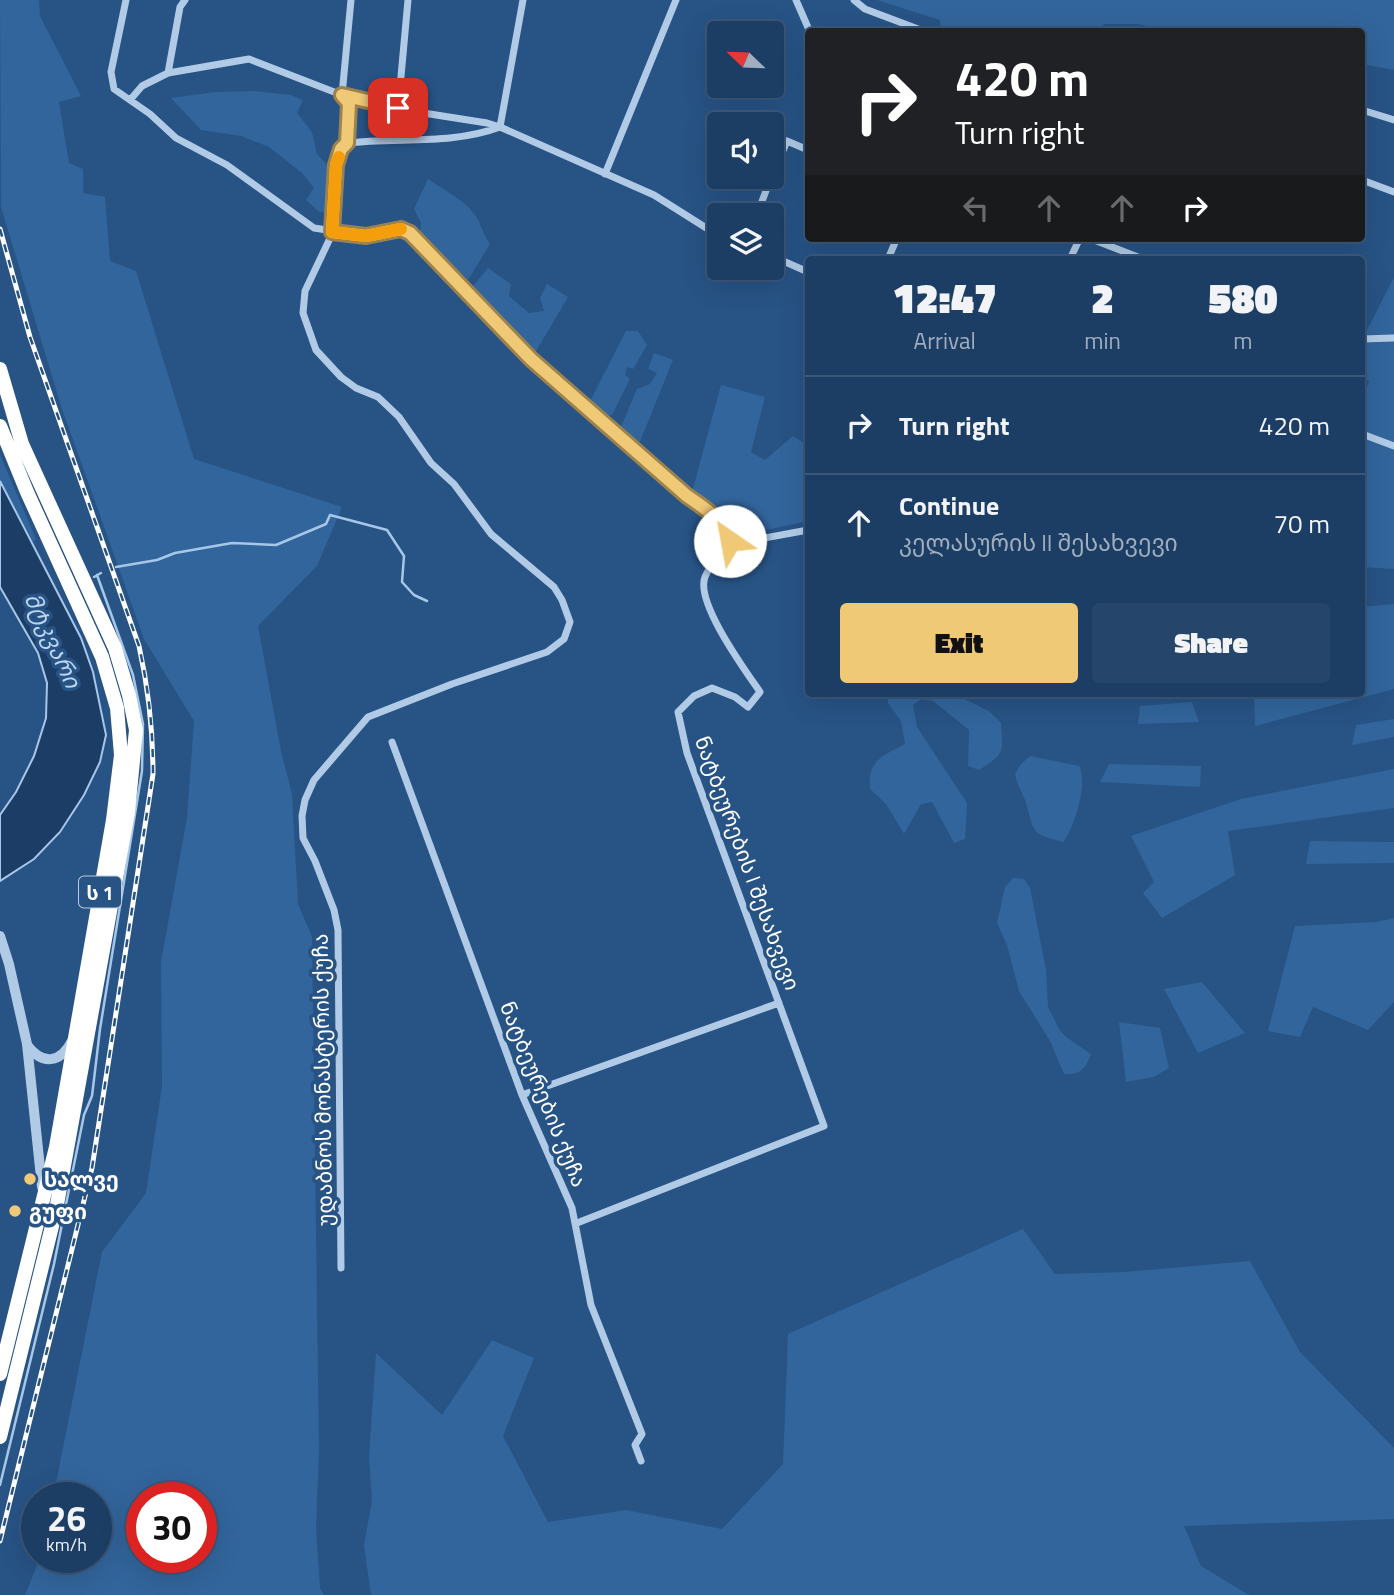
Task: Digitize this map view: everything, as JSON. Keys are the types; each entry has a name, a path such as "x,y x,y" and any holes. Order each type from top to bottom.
{"highway":[{"name":"ს 1","path":"0,369 22,444 116,648 136,730 128,812 56,1210 0,1437"},
{"name":"ს 1","path":"0,426 110,678 119,721 121,755 113,820 56,1147 0,1374"}],"street":[{"path":"126,0 111,72 114,89 150,114 176,138 227,165 314,228 366,236 401,229 410,233 531,359 687,496 715,514 730,541 805,531"},
{"path":"168,73 180,6 185,0"},
{"path":"347,143 349,103 342,95 351,0"},
{"path":"398,108 408,0"},
{"path":"500,127 523,0"},
{"path":"605,174 676,0"},
{"path":"796,0 808,28"},
{"path":"854,0 864,9 915,28"},
{"path":"130,100 142,86 168,73 249,59 342,95 398,108 487,122 654,195 707,228"},
{"path":"1365,111 1394,120"},
{"path":"332,232 336,165 341,149 347,143 458,138 482,134 500,127"},
{"path":"784,148 787,141 805,149"},
{"path":"1365,181 1394,192"},
{"name":"უდაბნოს მონასტერის ქუჩა","path":"332,232 305,291 303,313 316,350 341,377 356,388 378,397 398,417 431,463 454,484 491,534 554,587 570,622 564,639 547,652 452,684 368,717 314,780 305,800 302,816 303,838 334,910 338,930 341,1268"},
{"path":"1099,242 1135,256"},
{"path":"784,261 805,271"},
{"path":"1365,338 1394,338"},
{"path":"1365,435 1394,446"},
{"name":"ნატბეურების I შესახვევი","path":"577,1223 824,1126 687,753 678,712 694,696 712,688 735,697 748,707 760,692 716,624 704,593 704,578 730,541"},
{"name":"ნატბეურების ქუჩა","path":"392,742 523,1096 577,1223 591,1305 642,1434 635,1445 641,1461"},
{"path":"0,936 27,1044 43,1201"},
{"path":"523,1096 779,1003"},
{"path":"27,1044 40,1057 51,1059 63,1055 76,1032"}],"shaded area":[{"path":"0,0 39,0 40,16 81,96 59,102 69,163 83,169 83,193 105,197 110,261 136,271 194,459 342,507 317,566 258,626 281,751 292,794 298,904 312,937 319,1452 316,1529 320,1588 324,1595 25,1595 34,1573 112,1573 112,1482 56,1482 102,1252 146,1193 162,1086 161,962 187,818 194,721 144,639 61,406 1,207"},
{"path":"877,0 1394,0 1394,70 1365,65 1365,28 1154,28 1139,24 1104,24 1100,28 941,28 940,20"},
{"path":"253,91 291,95 303,100 297,113 312,132 317,154 336,174 342,197 340,218 318,211 306,200 314,188 302,173 269,147 241,136 201,130 171,98 215,92"},
{"path":"428,179 455,196 473,212 490,244 468,280 420,233 421,223 414,209"},
{"path":"488,268 511,284 509,296 529,313 544,311 540,298 547,284 568,297 535,353 469,291"},
{"path":"1394,277 1394,569 1365,567 1365,393 1369,381 1365,378 1365,334"},
{"path":"626,331 638,331 647,345 633,369 627,367 625,375 630,379 612,415 606,415 589,403"},
{"path":"654,353 673,360 639,444 620,429 637,389 650,384 657,373 648,369"},
{"path":"721,385 765,397 751,452 765,460 793,436 805,444 805,522 737,536 720,508 692,492"},
{"path":"0,455 36,539 33,542 0,481"},
{"path":"1394,604 1394,689 1365,697 1365,607"},
{"path":"888,697 961,697 990,712 1001,723 1001,752 979,770 968,766 969,730 933,701 921,699 913,705 917,727 967,803 965,839 954,843 932,802 921,804 904,834 886,804 870,789 874,765 884,755 905,744 901,721 888,703"},
{"path":"1254,697 1364,697 1255,726"},
{"path":"1192,702 1199,722 1138,724 1140,706"},
{"path":"1394,719 1394,737 1352,745 1356,725"},
{"path":"1030,756 1079,766 1082,773 1079,805 1072,827 1063,842 1036,832 1031,822 1015,774"},
{"path":"1109,764 1201,766 1200,787 1100,782"},
{"path":"1394,769 1394,808 1228,831 1235,875 1162,918 1143,893 1154,882 1131,836 1241,799"},
{"path":"1310,841 1394,842 1394,863 1306,864"},
{"path":"1013,878 1024,879 1030,888 1046,970 1048,1007 1066,1037 1091,1054 1087,1064 1078,1072 1064,1074 1050,1041 1019,991 1007,945 997,923 1005,887"},
{"path":"1394,918 1394,1002 1368,1030 1313,1007 1300,1037 1268,1031 1295,926 1376,922"},
{"path":"1202,982 1245,1033 1198,1053 1164,989"},
{"path":"1119,1022 1160,1028 1169,1068 1154,1077 1126,1082"},
{"path":"1023,1229 1055,1274 1125,1272 1250,1261 1300,1352 1394,1448 1394,1519 1184,1526 1201,1566 1249,1595 371,1595 364,1545 372,1501 369,1457 376,1353 442,1415 492,1340 534,1358 503,1436 548,1522 626,1510 722,1529 783,1464 788,1334"}],"water":[{"name":"მტკვარი","path":"0,481 81,638 93,672 106,735 100,762 84,795 60,832 34,859 0,881 0,815 16,792 34,756 46,718 47,683 38,653 0,587"}],"waterway":[{"path":"116,567 232,543 276,545 326,524 330,515 387,530 404,556 402,582 414,595 427,601"},
{"path":"94,577 101,573"},
{"path":"0,1485 54,1264 84,1115 92,1096 100,1029 142,771 143,724 133,675 97,575"}],"railway":[{"path":"0,229 30,337 139,646 150,710 153,774 92,1168 0,1541"}],"slow traffic":[{"path":"339,157 336,165 332,232 366,236 401,229"}],"place":[{"name":"სალვე","path":"30,1179"},
{"name":"გუფი","path":"15,1211"}],"route":[{"path":"398,108 342,95 349,103 347,143 341,149 336,165 332,232 366,236 401,229 410,233 531,359 687,496 715,514 730,541"}]}
